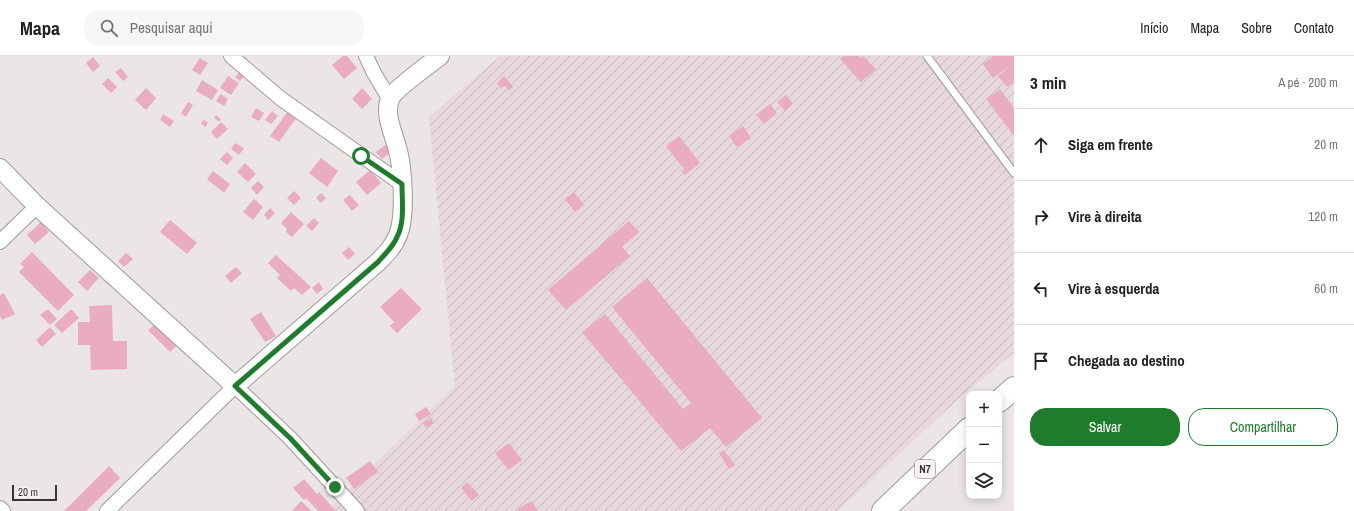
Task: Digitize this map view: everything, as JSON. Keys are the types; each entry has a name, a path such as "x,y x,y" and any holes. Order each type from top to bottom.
{"main road":[{"path":"1002,398 1014,388"},
{"name":"N7","path":"883,511 966,432"}],"street":[{"path":"231,56 280,98 402,184"},
{"path":"366,56 390,100"},
{"path":"107,511 235,386 378,262 391,248 398,236 401,225 402,184 398,150 389,118 388,107 394,92 440,56"},
{"path":"0,168 37,206 290,438 357,511"},
{"path":"0,242 37,206"},
{"path":"0,508 3,511"}],"lane":[{"path":"927,56 1014,173"}],"shaded area":[{"path":"500,56 1014,56 1014,353 968,391 966,391 966,393 838,511 326,511 455,386 429,117"}],"building":[{"path":"343,56 347,56 357,68 344,79 332,65"},
{"path":"844,56 858,56 860,58 863,56 876,69 861,82 840,59"},
{"path":"993,56 1014,56 1014,85 1013,83 1007,87 998,76 1011,65 993,78 983,64"},
{"path":"93,57 100,66 93,72 86,63"},
{"path":"200,58 208,63 200,75 192,70"},
{"path":"121,68 128,77 123,81 115,72"},
{"path":"241,71 246,75 240,81 235,77"},
{"path":"228,76 239,83 231,95 220,88"},
{"path":"504,76 513,87 509,90 505,86 501,88 497,83"},
{"path":"108,78 117,87 111,93 102,84"},
{"path":"202,80 218,90 212,100 196,91"},
{"path":"146,88 156,98 146,110 135,100"},
{"path":"362,88 372,99 362,109 352,99"},
{"path":"1000,89 1014,108 1014,136 986,99"},
{"path":"221,94 228,99 224,106 216,101"},
{"path":"786,95 793,104 785,111 777,102"},
{"path":"188,102 193,105 186,117 181,113"},
{"path":"770,104 777,113 764,124 756,115"},
{"path":"256,108 264,113 259,121 251,117"},
{"path":"272,111 278,116 271,124 265,120"},
{"path":"288,111 297,117 279,142 270,136"},
{"path":"163,114 174,121 170,127 160,120"},
{"path":"216,115 221,119 219,122 214,118"},
{"path":"203,120 208,122 206,127 201,124"},
{"path":"221,122 228,129 217,139 211,132"},
{"path":"743,126 751,138 737,147 729,136"},
{"path":"679,136 700,163 685,175 681,171 684,169 666,146"},
{"path":"389,142 394,149 382,159 376,152"},
{"path":"235,143 244,148 239,155 231,149"},
{"path":"227,152 233,158 227,165 220,159"},
{"path":"321,158 338,171 327,187 309,173"},
{"path":"245,163 256,174 248,182 237,172"},
{"path":"370,170 381,183 367,195 356,182"},
{"path":"213,171 230,184 224,193 207,179"},
{"path":"258,181 264,187 257,195 251,188"},
{"path":"294,191 301,198 294,205 287,198"},
{"path":"574,192 584,205 575,212 565,199"},
{"path":"321,193 326,198 321,203 316,198"},
{"path":"350,195 359,205 352,211 343,200"},
{"path":"254,199 263,207 253,220 243,212"},
{"path":"270,208 275,213 268,220 264,215"},
{"path":"291,212 304,224 292,237 286,232 287,229 281,223"},
{"path":"314,218 319,223 312,231 306,226"},
{"path":"170,220 197,243 187,254 160,232"},
{"path":"629,221 639,232 622,247 630,256 566,310 548,290"},
{"path":"41,222 49,232 35,244 27,235"},
{"path":"349,247 355,254 348,260 342,253"},
{"path":"32,252 74,295 58,311 19,272 24,267 20,264"},
{"path":"126,253 133,259 124,267 118,261"},
{"path":"276,255 311,287 302,295 294,288 291,291 277,278 280,275 268,263"},
{"path":"236,267 242,273 231,283 225,276"},
{"path":"90,270 99,278 87,291 78,282"},
{"path":"647,278 762,418 726,447 710,428 681,451 582,332 605,314 683,409 691,403 612,307"},
{"path":"319,282 323,289 317,294 312,288"},
{"path":"401,288 422,309 397,333 390,326 394,322 380,307"},
{"path":"4,293 15,314 2,320 0,316 0,295"},
{"path":"112,305 113,341 127,341 127,369 91,370 90,345 78,345 78,322 90,322 89,306"},
{"path":"48,309 57,319 50,325 40,315"},
{"path":"71,309 79,318 62,333 54,325"},
{"path":"261,312 276,336 265,342 250,319"},
{"path":"155,324 176,346 170,352 148,330"},
{"path":"50,327 56,334 42,347 36,340"},
{"path":"426,407 431,414 419,421 415,414"},
{"path":"431,418 434,423 426,428 423,423"},
{"path":"509,443 522,460 508,470 495,453"},
{"path":"724,450 735,465 729,469 719,453"},
{"path":"370,461 378,472 354,489 346,478"},
{"path":"109,466 120,478 86,511 64,511"},
{"path":"304,479 317,494 319,492 336,511 318,511 306,498 304,500 293,488"},
{"path":"467,482 479,495 472,501 461,488"},
{"path":"301,501 312,511 292,511"},
{"path":"532,501 538,511 518,511 517,509"}],"route":[{"path":"335,487 290,438 235,386 378,262 391,248 398,236 401,225 402,184 361,156"}]}
